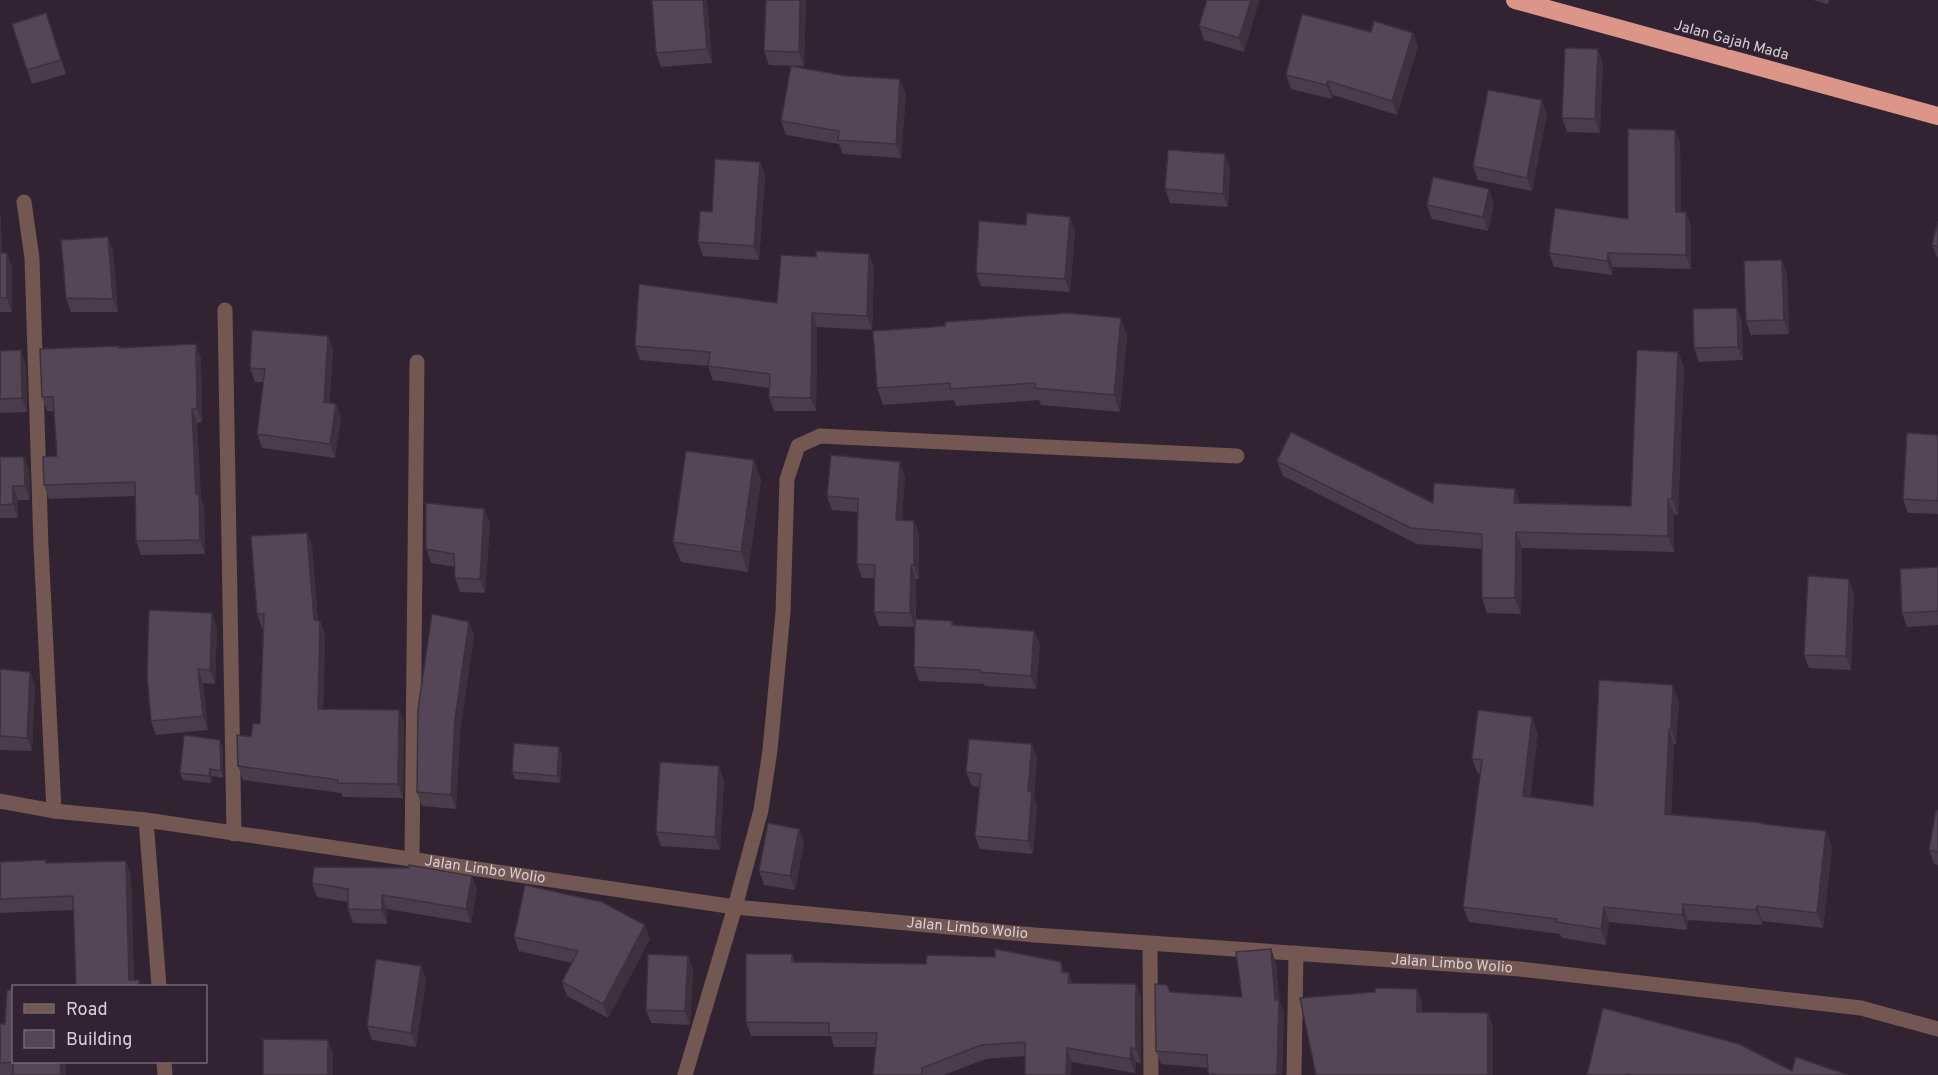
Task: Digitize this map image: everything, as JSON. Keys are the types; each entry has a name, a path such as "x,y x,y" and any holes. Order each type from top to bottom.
{"highway":[{"name":"Jalan Gajah Mada","path":"1515,0 1938,116"}],"street":[{"path":"24,202 33,258 41,546 54,810"},
{"path":"225,310 234,834"},
{"path":"412,859 417,362"},
{"path":"685,1075 761,810 770,750 783,612 787,479 798,446 820,436 1237,456"},
{"name":"Jalan Limbo Wolio","path":"0,801 54,810 146,820 735,907 1035,935 1520,969 1849,1006 1938,1029"},
{"path":"146,820 159,985"},
{"path":"1150,944 1151,1075"},
{"path":"1294,1075 1296,953"}],"building":[{"path":"652,0 703,0 707,49 656,53"},
{"path":"766,0 800,0 799,52 764,51"},
{"path":"1207,0 1251,0 1239,38 1199,26"},
{"path":"46,13 61,60 27,70 12,24"},
{"path":"1302,14 1371,32 1374,21 1413,33 1392,101 1328,81 1326,85 1286,75"},
{"path":"1565,48 1598,49 1595,119 1562,118"},
{"path":"791,66 846,76 900,79 896,144 838,140 839,131 781,121"},
{"path":"1488,90 1542,100 1527,178 1473,166"},
{"path":"1628,129 1675,130 1676,212 1686,212 1686,255 1608,253 1607,261 1549,253 1555,208 1628,219"},
{"path":"1168,150 1225,154 1223,194 1165,189"},
{"path":"715,159 760,162 754,246 698,242 700,211 712,212"},
{"path":"1433,177 1489,189 1483,217 1427,205"},
{"path":"1027,213 1070,217 1065,279 976,273 979,221 1026,225"},
{"path":"1938,221 1938,247 1932,245"},
{"path":"108,237 113,299 66,298 61,240"},
{"path":"816,251 869,254 867,316 812,313 811,398 769,397 770,374 708,366 710,352 635,346 639,284 777,303 781,255 816,257"},
{"path":"0,253 7,253 7,298 0,298"},
{"path":"1782,260 1784,320 1746,321 1744,261"},
{"path":"1737,308 1738,347 1694,348 1693,309"},
{"path":"1068,313 1121,318 1114,395 1035,388 1035,383 950,389 950,383 877,388 873,331 945,326 945,322"},
{"path":"252,330 328,336 324,402 336,404 330,444 257,434 265,369 250,368"},
{"path":"196,344 197,409 192,409 196,494 199,494 200,540 136,541 135,482 44,485 43,457 57,456 53,397 42,397 40,349"},
{"path":"21,350 22,398 0,399 0,351"},
{"path":"1637,350 1678,352 1672,499 1668,499 1668,536 1516,532 1515,598 1482,598 1482,534 1411,528 1277,461 1291,432 1433,503 1434,483 1515,489 1514,503 1631,506"},
{"path":"1907,433 1938,435 1938,501 1903,499"},
{"path":"686,451 754,460 741,552 673,542"},
{"path":"831,455 900,462 896,520 914,521 914,565 911,565 910,613 874,612 875,565 857,564 858,499 827,496"},
{"path":"0,457 24,457 25,486 13,486 13,504 0,505"},
{"path":"426,503 484,509 480,579 455,578 454,554 426,549"},
{"path":"307,533 314,620 320,621 318,709 399,710 398,784 338,783 338,780 238,766 237,735 251,737 253,723 260,724 264,614 257,614 251,536"},
{"path":"1938,567 1938,611 1902,613 1900,569"},
{"path":"1808,576 1849,579 1846,656 1804,655"},
{"path":"149,610 212,613 210,670 198,669 203,716 151,721 147,675"},
{"path":"432,614 469,622 455,719 451,795 417,792 418,710"},
{"path":"915,619 952,621 952,625 1034,631 1031,676 980,672 980,670 914,667"},
{"path":"0,669 30,672 27,738 0,736"},
{"path":"1599,680 1673,685 1665,814 1826,831 1817,913 1757,906 1756,910 1683,904 1682,915 1604,907 1601,929 1556,922 1557,919 1463,907 1482,760 1472,759 1478,710 1532,717 1523,796 1593,806"},
{"path":"184,735 220,740 221,771 210,769 209,776 180,773"},
{"path":"969,739 1032,744 1028,791 1032,792 1028,841 975,836 981,774 966,772"},
{"path":"514,743 559,747 557,776 512,772"},
{"path":"660,762 719,766 715,837 656,832"},
{"path":"1936,810 1938,811 1938,852 1929,850"},
{"path":"768,823 799,829 790,876 759,871"},
{"path":"126,861 129,980 139,980 139,985 76,985 73,896 0,899 0,862"},
{"path":"409,865 472,876 466,909 382,895 382,910 348,909 348,889 312,883 314,867 409,868"},
{"path":"525,885 602,902 645,925 603,1004 562,982 578,951 514,937"},
{"path":"995,949 1061,962 1062,972 1069,973 1068,983 1136,984 1136,1049 1131,1048 1130,1059 1067,1048 1066,1075 1025,1075 1025,1042 981,1045 922,1068 922,1075 873,1075 877,1033 829,1033 829,1023 746,1022 746,954 792,954 792,962 926,964 927,955 995,957"},
{"path":"1271,949 1275,1000 1279,999 1277,1075 1217,1075 1208,1073 1207,1055 1156,1051 1155,984 1167,985 1170,992 1242,997 1236,952"},
{"path":"648,954 688,956 685,1011 646,1010"},
{"path":"376,959 421,966 411,1033 367,1026"},
{"path":"1375,988 1417,989 1417,1012 1488,1013 1488,1075 1316,1075 1300,998 1375,992"},
{"path":"7,990 12,990 12,1062 0,1063 0,1024 5,1024"},
{"path":"1603,1008 1739,1044 1792,1071 1796,1057 1848,1075 1587,1075"},
{"path":"263,1039 328,1040 328,1075 263,1075"},
{"path":"13,1063 60,1063 61,1075 13,1075"}]}
